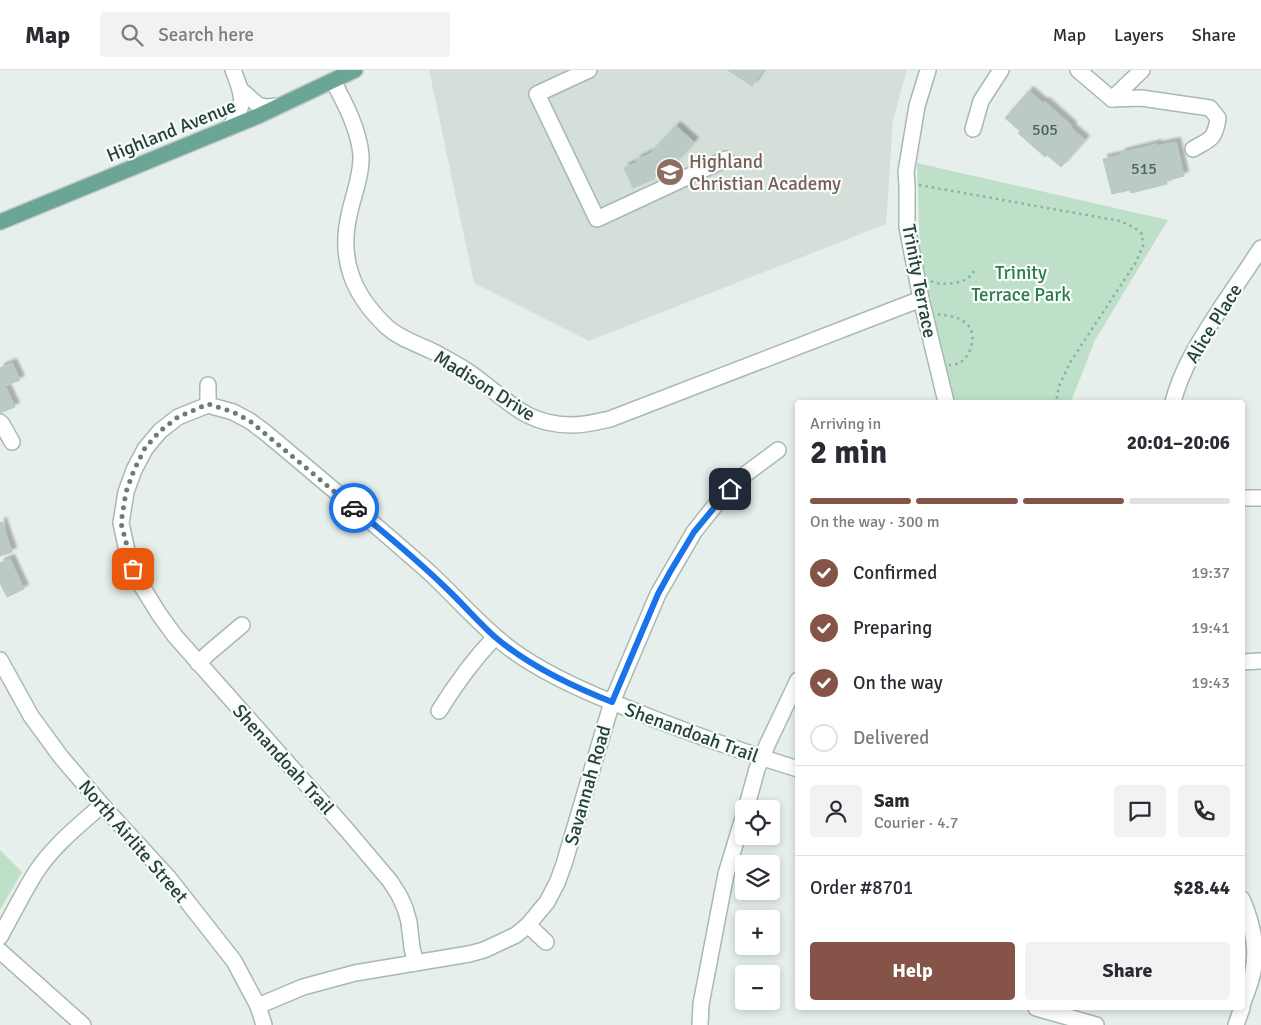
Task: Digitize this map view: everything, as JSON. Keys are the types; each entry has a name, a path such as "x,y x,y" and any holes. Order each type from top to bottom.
{"main road":[{"name":"Highland Avenue","path":"0,222 229,128 355,70"}],"street":[{"path":"229,128 239,116 242,101 241,90 233,70"},
{"path":"589,70 537,94 597,219 726,159"},
{"name":"Trinity Terrace","path":"928,70 917,106 906,172 907,227 920,299 946,400"},
{"path":"973,129 981,101 1001,70"},
{"path":"1078,70 1112,99 1141,98 1210,108 1218,118 1216,130 1212,138 1193,149"},
{"path":"1112,99 1142,70"},
{"name":"Madison Drive","path":"333,81 348,109 359,140 361,156 360,169 346,226 347,256 358,292 379,319 399,336 434,352 469,372 514,407 532,418 548,423 573,426 610,419 920,299"},
{"path":"241,90 258,105 265,107 279,106"},
{"name":"Alice Place","path":"1173,400 1176,388 1187,362 1213,319 1261,248"},
{"path":"208,385 208,404"},
{"name":"Shenandoah Trail","path":"416,962 405,908 390,880 175,636 141,585 133,569 121,523 126,492 145,448 160,431 178,417 208,404 233,412 250,421 398,545 446,588 495,637 520,656 548,673 666,725 795,768"},
{"path":"0,422 12,442"},
{"name":"Savannah Road","path":"258,1006 303,987 356,973 484,950 516,936 528,926 547,902 564,864 612,702 658,594 694,532 718,503 743,476 778,450"},
{"path":"1245,498 1261,498"},
{"path":"198,663 242,625"},
{"path":"439,711 454,688 495,637"},
{"name":"North Airlite Street","path":"0,660 31,716 61,757 168,877 234,961 258,1006 264,1025"},
{"path":"1245,662 1261,661"},
{"path":"749,800 762,758 795,686"},
{"path":"0,937 37,871 47,858 71,831 102,805"},
{"path":"700,1025 701,1004 726,874 735,844"},
{"path":"1245,906 1248,912 1255,950 1253,972 1245,997"},
{"path":"528,926 546,942"},
{"path":"0,951 83,1025"},
{"path":"1043,1010 1096,1025"},
{"path":"1236,1025 1241,1010"}],"path":[{"path":"907,185 924,186 1120,221 1135,228 1142,234 1143,246 1136,262 1071,361 1059,386 1056,400"},
{"path":"915,270 934,284 953,284 963,281 970,277 974,271"},
{"path":"926,319 941,313 957,317 969,325 972,334 973,344 968,354 960,362 938,369"}],"shaded area":[{"name":"Highland Christian Academy","path":"429,70 907,70 893,120 886,224 589,341 474,283"}],"green space":[{"name":"Trinity Terrace Park","path":"917,163 1168,220 1095,340 1072,400 953,400 936,336 920,253"},
{"path":"0,850 22,872 0,910"}],"building":[{"path":"728,70 763,70 752,86"},
{"path":"1029,91 1043,103 1045,102 1085,140 1061,167 1047,155 1045,157 1018,133 1020,131 1005,118"},
{"path":"676,126 694,142 667,171 633,188 624,168 651,153"},
{"path":"1176,142 1184,176 1166,181 1167,184 1131,193 1130,190 1112,194 1103,159 1157,144 1157,146"},
{"path":"12,363 20,380 5,386 15,407 0,413 0,368"},
{"path":"2,522 12,552 0,556 0,523"},
{"path":"10,559 24,589 7,597 0,583 0,563"}],"way so far":[{"path":"133,569 121,523 122,507 134,470 145,448 160,431 178,417 208,404 233,412 250,421 354,508"}],"place":[{"name":"Highland Christian Academy","path":"670,172"}],"route":[{"path":"354,508 446,588 495,637 520,656 548,673 612,702 658,594 670,572 694,532 730,489"}]}
